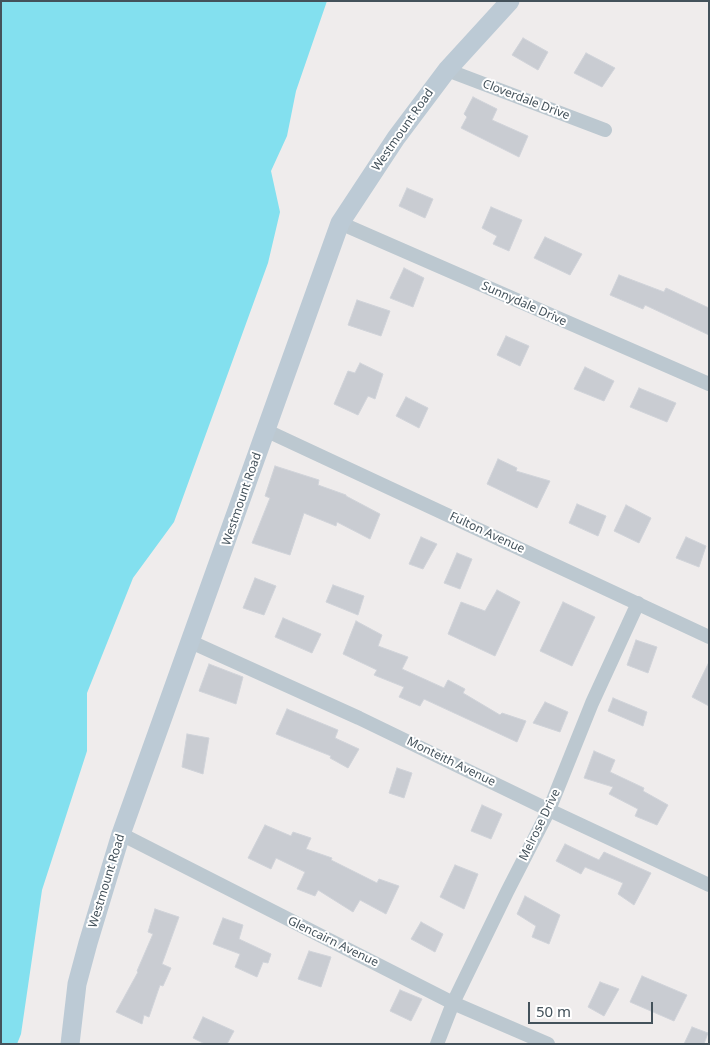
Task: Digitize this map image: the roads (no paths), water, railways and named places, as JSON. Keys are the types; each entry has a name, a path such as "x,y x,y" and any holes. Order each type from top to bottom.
{"main road":[{"name":"Westmount Road","path":"70,1044 77,984 121,834 340,223 396,138 447,70 510,1"}],"street":[{"name":"Cloverdale Drive","path":"447,70 605,130"},
{"name":"Sunnydale Drive","path":"340,223 709,384"},
{"name":"Fulton Avenue","path":"266,430 709,637"},
{"name":"Melrose Drive","path":"437,1044 453,1003 549,810 592,703 638,603"},
{"name":"Monteith Avenue","path":"191,642 359,718 709,885"},
{"name":"Glencairn Avenue","path":"121,834 453,1003 548,1044"}],"water":[{"path":"1,1 327,1 296,91 287,136 271,171 280,212 268,263 174,522 133,578 87,693 87,751 42,890 21,1034 17,1044 1,1044"}]}
